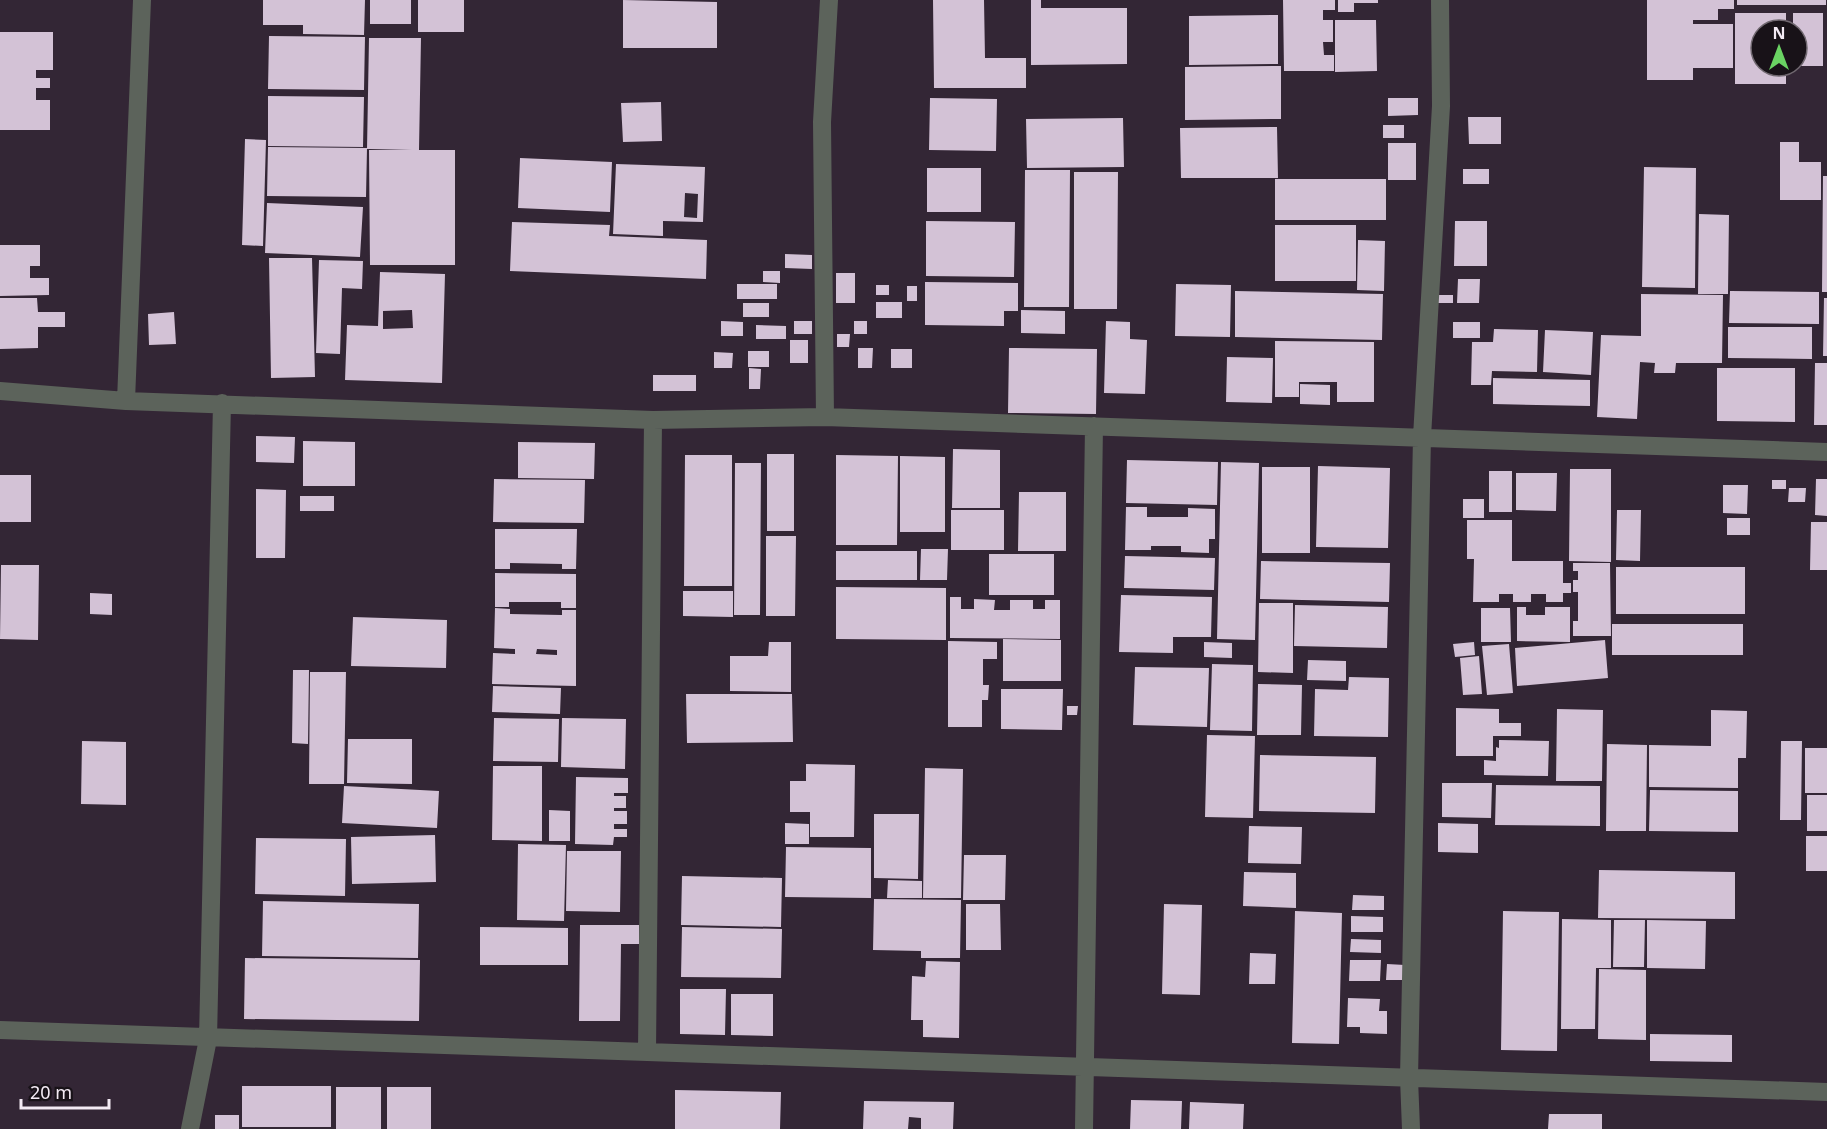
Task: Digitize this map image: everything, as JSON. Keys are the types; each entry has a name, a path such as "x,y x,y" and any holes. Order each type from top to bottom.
{"street":[{"path":"126,401 142,0"},
{"path":"825,417 822,122 829,0"},
{"path":"1411,1129 1409,1078 1422,437 1441,106 1440,0"},
{"path":"0,391 126,401 653,420 825,417 1827,452"},
{"path":"190,1129 208,1039 222,403"},
{"path":"647,1052 653,420"},
{"path":"1084,1129 1094,426"},
{"path":"0,1030 208,1039 1827,1092"}],"building":[{"path":"263,0 365,0 364,35 303,34 303,25 263,25"},
{"path":"370,0 411,0 411,24 370,24"},
{"path":"418,0 464,0 464,32 418,32"},
{"path":"623,0 717,2 717,48 623,48"},
{"path":"933,0 984,0 985,58 1026,58 1026,88 934,88"},
{"path":"1031,0 1041,0 1041,8 1127,8 1127,64 1031,65"},
{"path":"1283,0 1335,0 1335,10 1323,10 1323,20 1333,20 1333,42 1323,42 1324,55 1334,55 1334,71 1284,71"},
{"path":"1338,0 1378,0 1378,3 1354,3 1354,12 1338,12"},
{"path":"1647,0 1734,0 1734,9 1718,9 1718,20 1693,20 1693,24 1733,24 1733,68 1693,68 1693,80 1647,80"},
{"path":"1737,0 1826,0 1826,5 1737,5"},
{"path":"1735,13 1786,13 1786,18 1749,18 1749,78 1786,78 1786,84 1735,84"},
{"path":"1793,13 1823,13 1823,66 1809,66 1809,18 1793,18"},
{"path":"1278,15 1278,64 1189,65 1189,16"},
{"path":"1335,20 1376,20 1377,71 1335,72"},
{"path":"0,32 53,32 53,70 36,70 36,78 50,78 50,88 36,88 36,100 50,100 50,130 0,130"},
{"path":"269,36 365,37 364,90 268,89"},
{"path":"369,38 421,38 419,150 455,150 455,265 370,265 369,150 412,149 367,149"},
{"path":"1281,66 1281,119 1185,120 1185,67"},
{"path":"268,96 364,97 363,147 268,146"},
{"path":"930,98 997,99 996,151 929,150"},
{"path":"1388,98 1418,98 1418,115 1388,116"},
{"path":"661,102 662,141 623,142 621,103"},
{"path":"1468,117 1501,117 1501,144 1469,144"},
{"path":"1123,118 1124,167 1027,168 1026,119"},
{"path":"1383,125 1404,125 1404,138 1383,138"},
{"path":"1277,127 1278,178 1181,178 1180,128"},
{"path":"245,139 266,140 263,246 242,245"},
{"path":"1780,142 1799,142 1799,162 1821,162 1821,200 1780,200"},
{"path":"1388,143 1416,143 1416,180 1388,180"},
{"path":"268,147 367,148 366,197 267,196"},
{"path":"520,158 612,162 610,212 518,208"},
{"path":"616,164 705,167 703,222 663,221 663,236 613,234","holes":["685,193 698,194 697,218 684,217"]},
{"path":"1644,167 1696,168 1695,288 1642,287"},
{"path":"927,168 981,168 981,212 927,212"},
{"path":"1463,169 1489,169 1489,184 1463,184"},
{"path":"1025,170 1070,170 1069,307 1024,307"},
{"path":"1074,172 1118,172 1117,309 1074,309"},
{"path":"1823,176 1827,176 1827,292 1822,292"},
{"path":"1275,179 1386,179 1386,220 1275,220"},
{"path":"267,203 363,207 360,257 265,253"},
{"path":"1699,214 1729,215 1728,294 1698,294"},
{"path":"926,221 1015,222 1014,277 926,276"},
{"path":"1455,221 1487,221 1487,266 1454,266"},
{"path":"512,222 610,225 609,236 707,240 706,279 510,271"},
{"path":"1275,225 1356,225 1356,281 1275,281"},
{"path":"1358,240 1385,241 1384,291 1357,290"},
{"path":"0,245 40,245 40,266 30,266 30,278 49,278 49,295 0,296"},
{"path":"785,254 812,255 812,269 785,268"},
{"path":"269,258 312,258 315,377 271,378"},
{"path":"319,260 363,261 362,289 342,288 340,354 316,353"},
{"path":"763,271 780,271 780,283 763,282"},
{"path":"380,272 445,274 442,383 345,380 347,325 378,326","holes":["412,310 413,328 383,329 383,311"]},
{"path":"836,273 855,273 855,303 836,303"},
{"path":"1458,279 1480,279 1479,303 1457,303"},
{"path":"925,282 1018,283 1018,311 1004,311 1004,326 925,325"},
{"path":"737,284 777,284 777,299 737,299"},
{"path":"1176,284 1231,285 1230,337 1175,336"},
{"path":"876,285 889,285 889,295 876,295"},
{"path":"907,286 917,286 917,301 907,301"},
{"path":"1235,291 1383,294 1382,340 1235,337"},
{"path":"1730,291 1819,292 1819,324 1729,323"},
{"path":"1641,294 1723,295 1722,363 1676,363 1675,373 1654,373 1655,363 1640,362 1637,419 1597,417 1601,335 1641,336"},
{"path":"1437,295 1453,295 1453,303 1437,303"},
{"path":"0,298 37,298 38,312 65,312 65,327 38,327 38,348 0,349"},
{"path":"1824,298 1827,298 1827,356 1823,356"},
{"path":"876,302 902,302 902,318 876,318"},
{"path":"743,303 769,303 769,317 743,317"},
{"path":"1021,310 1065,311 1065,334 1021,333"},
{"path":"174,312 176,344 149,345 148,314"},
{"path":"721,321 743,322 743,336 721,336"},
{"path":"794,321 812,321 812,334 794,334"},
{"path":"854,321 867,321 867,334 854,334"},
{"path":"1106,321 1130,322 1130,339 1147,340 1145,394 1104,393"},
{"path":"1453,322 1480,322 1480,338 1453,338"},
{"path":"756,325 786,326 786,339 756,339"},
{"path":"1728,327 1812,327 1812,359 1728,358"},
{"path":"1494,329 1538,330 1537,372 1492,371 1491,385 1471,385 1472,342 1493,342"},
{"path":"1545,330 1593,332 1591,375 1543,372"},
{"path":"837,334 850,334 849,347 837,347"},
{"path":"790,340 808,340 808,363 790,363"},
{"path":"1275,341 1374,342 1374,402 1337,402 1337,382 1299,382 1299,397 1275,397"},
{"path":"858,348 873,348 872,368 858,368"},
{"path":"1009,348 1097,349 1096,414 1008,413"},
{"path":"891,349 912,349 912,368 891,368"},
{"path":"748,351 769,351 769,367 748,367"},
{"path":"714,352 733,353 732,368 714,368"},
{"path":"1227,357 1273,358 1272,403 1226,402"},
{"path":"1815,363 1827,363 1827,425 1814,425"},
{"path":"749,368 761,369 760,389 749,389"},
{"path":"1717,368 1795,368 1795,422 1717,421"},
{"path":"653,375 696,375 696,391 653,391"},
{"path":"1493,378 1590,380 1590,406 1493,404"},
{"path":"1300,384 1330,385 1330,405 1300,404"},
{"path":"256,436 295,437 294,463 256,462"},
{"path":"303,441 355,442 355,486 303,486"},
{"path":"518,442 595,443 594,479 518,478"},
{"path":"953,449 1000,450 1000,508 952,508"},
{"path":"767,454 794,454 794,531 767,531"},
{"path":"685,455 732,455 732,586 684,586"},
{"path":"836,455 898,456 897,545 836,545"},
{"path":"900,456 945,457 945,532 900,532"},
{"path":"1127,460 1218,462 1217,505 1126,503"},
{"path":"1221,462 1259,463 1255,640 1217,639"},
{"path":"735,463 761,463 760,615 734,615"},
{"path":"1318,466 1390,468 1388,548 1316,547"},
{"path":"1262,467 1310,467 1310,553 1262,553"},
{"path":"1570,469 1611,469 1611,562 1569,561"},
{"path":"1489,471 1512,471 1512,512 1489,512"},
{"path":"1516,473 1557,473 1556,511 1516,510"},
{"path":"0,475 31,475 31,522 0,522"},
{"path":"494,479 585,480 584,523 493,522"},
{"path":"1816,479 1827,479 1827,516 1815,515"},
{"path":"1772,480 1786,480 1786,489 1772,489"},
{"path":"1723,485 1748,485 1747,514 1723,513"},
{"path":"1789,488 1806,488 1805,502 1788,502"},
{"path":"256,489 286,490 285,558 256,558"},
{"path":"1019,492 1066,492 1066,551 1018,551"},
{"path":"300,496 334,496 334,511 300,511"},
{"path":"1463,499 1484,499 1484,518 1463,518"},
{"path":"1126,507 1147,507 1147,517 1188,517 1188,508 1215,509 1215,539 1209,539 1209,553 1181,552 1181,546 1151,546 1151,550 1125,550"},
{"path":"951,510 1004,510 1004,550 951,550"},
{"path":"1617,510 1641,510 1640,561 1616,560"},
{"path":"1727,518 1750,518 1750,535 1727,535"},
{"path":"1467,520 1512,520 1512,561 1563,561 1563,583 1571,583 1571,593 1563,593 1563,602 1546,602 1546,594 1531,594 1531,602 1513,602 1513,594 1499,594 1499,602 1473,602 1474,559 1467,559"},
{"path":"1811,522 1827,522 1827,570 1810,570"},
{"path":"495,529 577,529 576,569 562,569 562,564 510,563 510,569 495,569"},
{"path":"766,536 796,536 795,616 766,616"},
{"path":"921,549 948,549 947,580 920,580"},
{"path":"836,551 917,551 917,580 836,580"},
{"path":"989,554 1054,554 1054,595 989,595"},
{"path":"1125,556 1215,558 1214,590 1124,588"},
{"path":"1261,561 1390,563 1389,602 1260,599"},
{"path":"1573,563 1610,563 1611,636 1573,636 1573,621 1578,621 1578,592 1573,592 1573,580 1578,580 1578,571 1573,571"},
{"path":"1,565 39,565 38,640 0,639"},
{"path":"1616,567 1745,567 1745,614 1616,614"},
{"path":"495,573 576,574 576,608 561,608 561,602 509,602 509,607 495,607"},
{"path":"836,587 946,588 946,640 836,639"},
{"path":"683,591 733,591 733,617 683,616"},
{"path":"90,593 112,594 112,615 90,614"},
{"path":"1121,595 1212,597 1211,637 1173,637 1173,653 1119,652"},
{"path":"950,597 961,597 961,609 974,609 974,599 995,600 994,610 1010,610 1010,600 1033,600 1033,609 1045,609 1045,600 1060,600 1060,639 950,638"},
{"path":"1259,603 1293,603 1293,673 1258,672"},
{"path":"1295,605 1388,607 1387,648 1294,646"},
{"path":"1517,607 1526,607 1526,615 1545,615 1545,607 1570,607 1570,642 1517,641"},
{"path":"495,608 510,609 510,614 562,615 562,610 576,610 576,686 492,684 493,653 515,654 515,649 494,648","holes":["537,649 557,650 557,655 536,654"]},
{"path":"1481,608 1510,608 1511,642 1481,642"},
{"path":"353,617 447,620 446,668 351,666"},
{"path":"1612,624 1743,624 1743,655 1612,655"},
{"path":"1003,639 1061,640 1061,681 1003,681"},
{"path":"1605,640 1608,678 1517,686 1515,648"},
{"path":"948,641 997,642 997,659 983,659 983,685 989,685 988,700 982,700 982,727 948,727"},
{"path":"769,642 791,642 791,692 730,691 730,656 768,656"},
{"path":"1204,642 1232,643 1232,658 1204,657"},
{"path":"1474,642 1475,655 1455,657 1453,644"},
{"path":"1509,644 1513,693 1487,695 1482,646"},
{"path":"1479,656 1482,694 1463,695 1460,658"},
{"path":"1308,660 1346,661 1346,681 1307,680"},
{"path":"1212,664 1253,665 1252,731 1210,730"},
{"path":"1135,667 1209,668 1207,727 1133,725"},
{"path":"293,670 309,670 308,744 292,743"},
{"path":"310,672 346,672 344,784 309,784"},
{"path":"1349,677 1389,678 1388,737 1314,736 1315,689 1348,690"},
{"path":"1258,684 1302,685 1301,735 1257,735"},
{"path":"493,686 561,688 560,714 492,712"},
{"path":"1001,689 1063,689 1062,730 1001,729"},
{"path":"686,694 792,694 793,742 687,743"},
{"path":"1067,706 1078,706 1077,715 1067,715"},
{"path":"1456,708 1499,709 1499,723 1521,723 1521,736 1493,736 1493,756 1456,756"},
{"path":"1557,709 1603,710 1602,781 1556,781"},
{"path":"1711,710 1747,711 1746,758 1738,758 1738,788 1649,787 1649,745 1711,746"},
{"path":"494,718 559,719 558,762 493,761"},
{"path":"562,718 626,719 625,769 561,767"},
{"path":"1207,735 1255,736 1253,818 1205,817"},
{"path":"348,739 412,739 412,784 347,783"},
{"path":"1499,740 1549,741 1548,776 1484,775 1484,760 1496,761 1496,747 1499,748"},
{"path":"82,741 126,742 126,805 81,804"},
{"path":"1781,741 1802,741 1801,820 1780,820"},
{"path":"1607,744 1647,745 1646,831 1606,831"},
{"path":"1805,748 1827,748 1827,793 1805,793"},
{"path":"1260,755 1376,757 1375,813 1259,811"},
{"path":"806,764 855,765 854,837 810,837 810,812 790,812 790,781 806,781"},
{"path":"493,766 542,766 542,841 492,840"},
{"path":"925,768 963,769 961,898 923,898"},
{"path":"576,777 628,778 628,793 614,793 614,796 626,796 626,808 614,808 614,811 627,811 627,824 614,824 614,829 627,829 627,837 614,837 613,845 575,844"},
{"path":"1442,783 1492,783 1491,818 1442,817"},
{"path":"1496,785 1600,786 1600,826 1495,825"},
{"path":"344,786 439,791 437,828 342,823"},
{"path":"1650,790 1738,791 1738,832 1649,831"},
{"path":"1807,795 1827,795 1827,831 1807,831"},
{"path":"549,810 570,811 570,841 549,841"},
{"path":"874,814 919,814 918,879 874,878"},
{"path":"785,823 809,824 809,844 785,844"},
{"path":"1438,823 1478,824 1478,853 1438,852"},
{"path":"1249,826 1302,827 1301,864 1248,863"},
{"path":"435,835 436,882 352,884 351,837"},
{"path":"1806,836 1827,836 1827,871 1806,871"},
{"path":"256,838 346,839 345,896 255,894"},
{"path":"518,844 566,845 564,921 517,920"},
{"path":"786,847 871,848 871,898 785,897"},
{"path":"567,851 621,851 620,912 566,911"},
{"path":"964,855 1006,855 1005,900 963,900"},
{"path":"1599,870 1735,872 1735,919 1598,918"},
{"path":"1244,872 1296,873 1296,908 1243,906"},
{"path":"682,876 782,878 781,927 681,925"},
{"path":"888,880 922,881 922,898 887,898"},
{"path":"1353,895 1384,896 1384,910 1352,910"},
{"path":"874,899 961,900 960,958 921,958 921,951 873,950"},
{"path":"263,901 419,904 418,958 262,956"},
{"path":"966,904 1000,904 1001,950 966,950"},
{"path":"1164,904 1202,905 1200,995 1162,994"},
{"path":"1295,911 1342,913 1339,1044 1292,1043"},
{"path":"1503,911 1559,912 1557,1051 1501,1050"},
{"path":"1351,916 1383,917 1383,932 1351,932"},
{"path":"1562,919 1611,920 1611,968 1596,968 1595,1029 1561,1029"},
{"path":"1614,920 1645,920 1644,967 1613,967"},
{"path":"1647,920 1706,921 1705,969 1647,968"},
{"path":"580,925 639,925 639,944 621,944 620,1021 579,1021"},
{"path":"480,927 568,928 568,965 480,965"},
{"path":"682,927 782,929 781,978 681,977"},
{"path":"1351,939 1381,940 1381,953 1350,952"},
{"path":"1250,953 1276,954 1275,984 1249,984"},
{"path":"245,958 420,960 419,1021 244,1019"},
{"path":"1350,960 1381,960 1380,981 1349,981"},
{"path":"926,961 960,962 959,1038 923,1037 923,1020 911,1020 912,976 925,977"},
{"path":"1387,964 1405,965 1405,980 1386,980"},
{"path":"1599,969 1646,970 1646,1040 1598,1039"},
{"path":"680,989 726,989 725,1035 680,1034"},
{"path":"731,994 773,994 773,1036 731,1035"},
{"path":"1348,998 1380,999 1379,1011 1387,1011 1387,1034 1360,1033 1360,1027 1347,1027"},
{"path":"1650,1034 1732,1035 1732,1062 1650,1061"},
{"path":"242,1086 331,1086 331,1127 242,1127"},
{"path":"336,1087 381,1087 381,1129 336,1129"},
{"path":"387,1087 431,1087 431,1129 387,1129"},
{"path":"675,1090 781,1092 780,1129 675,1129"},
{"path":"1131,1100 1182,1101 1181,1129 1130,1129"},
{"path":"864,1101 954,1102 953,1129 921,1129 921,1118 909,1117 908,1129 863,1129"},
{"path":"1190,1102 1244,1104 1243,1129 1189,1129"},
{"path":"1549,1114 1602,1114 1602,1129 1548,1129"},
{"path":"215,1115 239,1115 239,1129 215,1129"}]}
